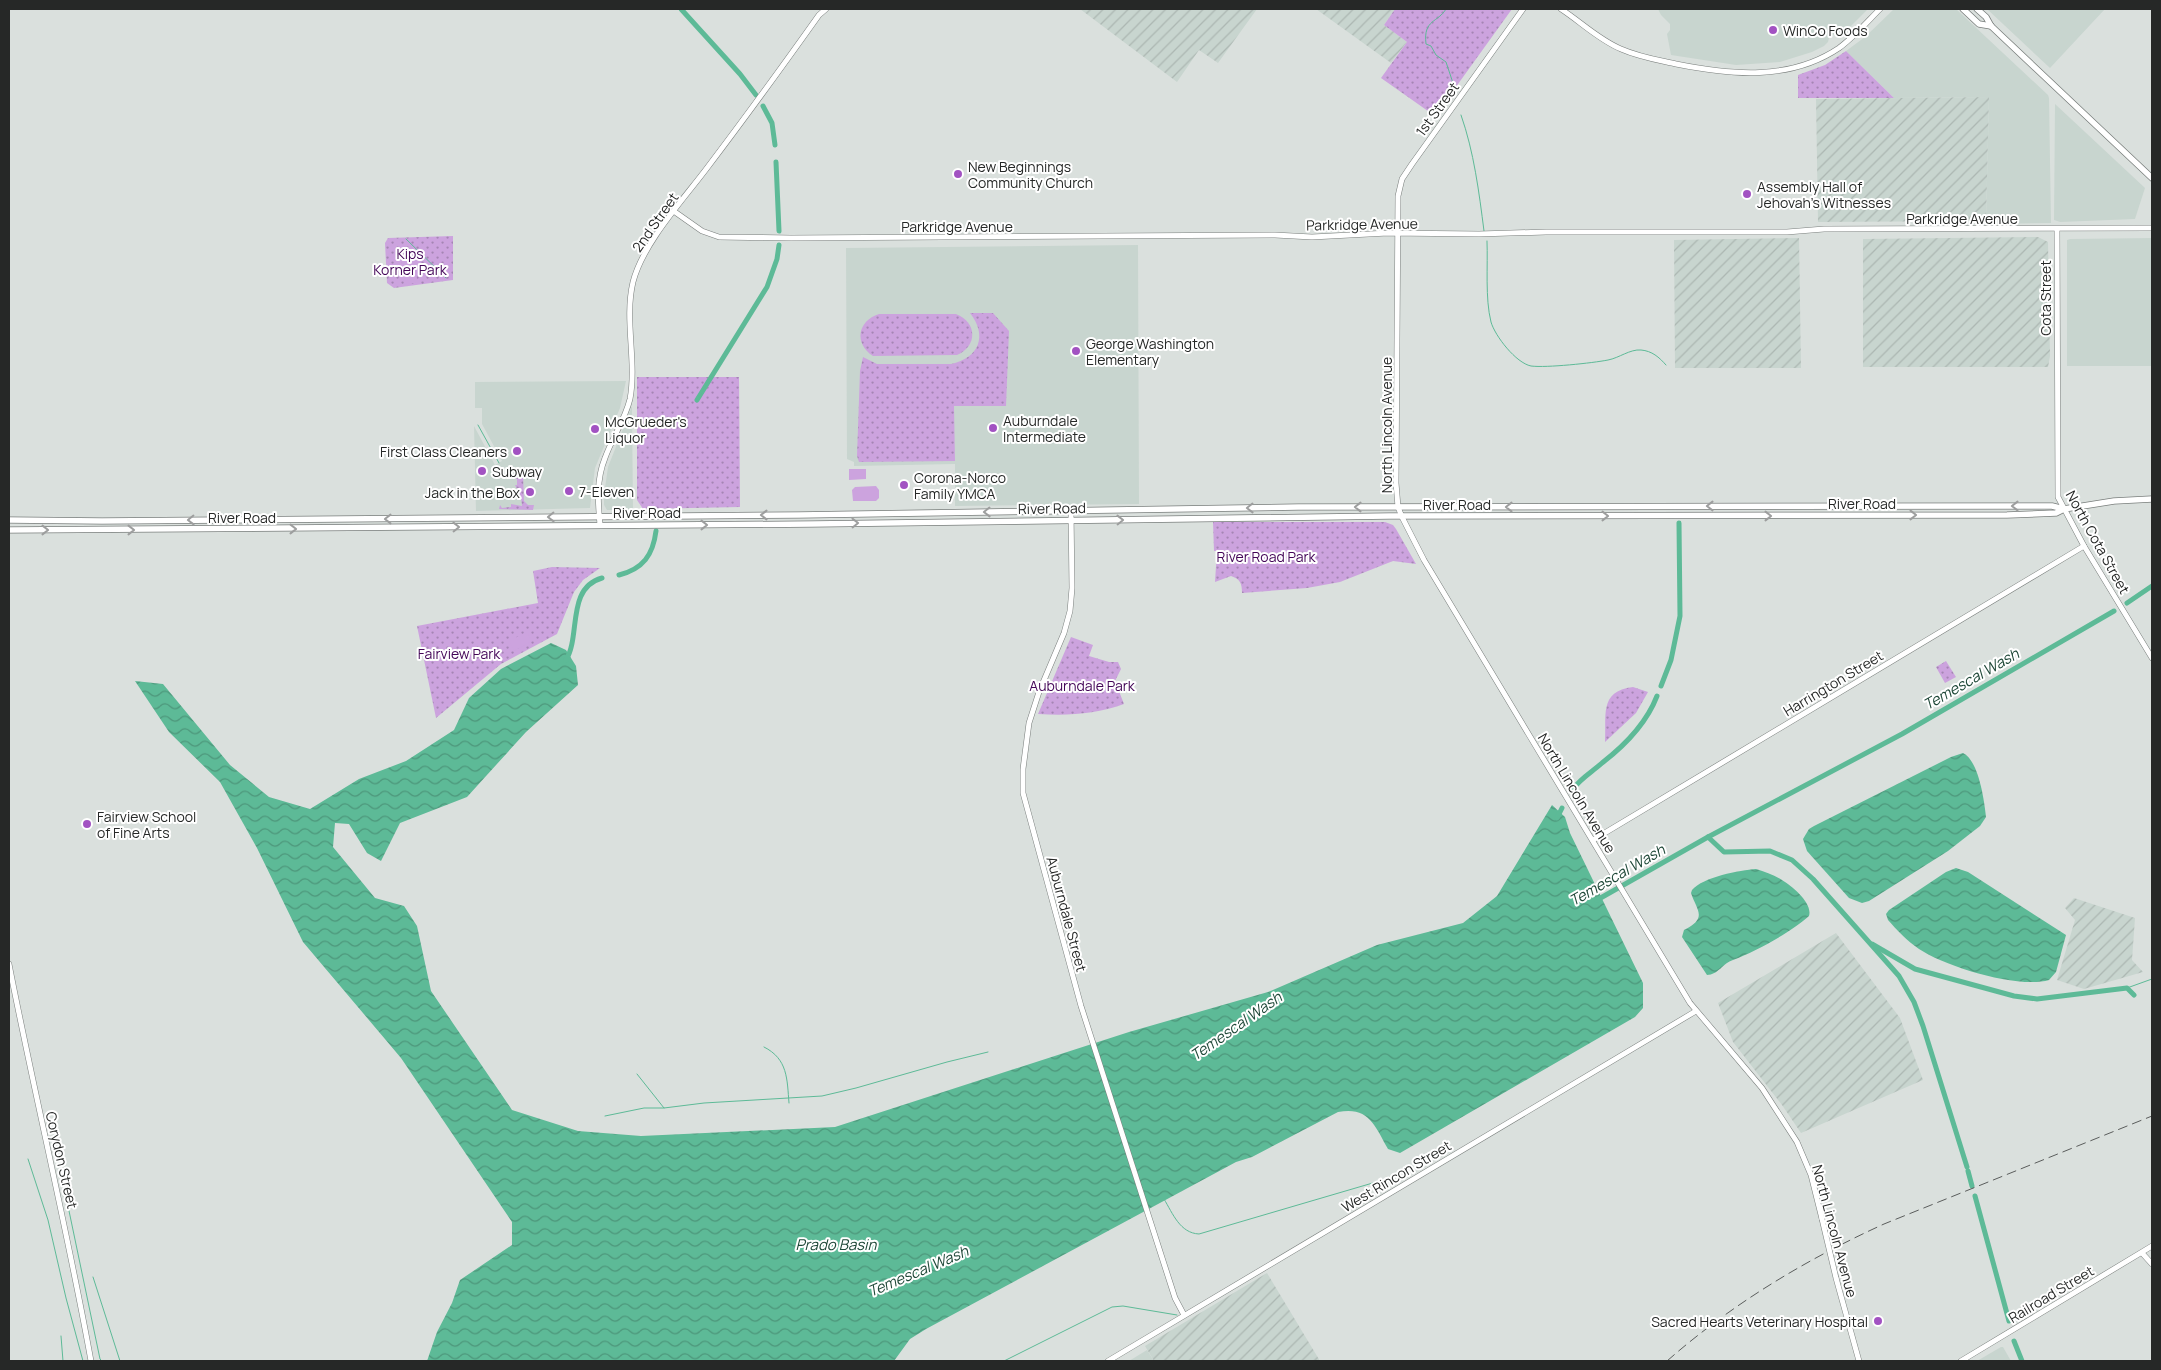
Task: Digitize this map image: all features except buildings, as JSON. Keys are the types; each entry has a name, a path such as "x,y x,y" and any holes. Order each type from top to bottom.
{"main road":[{"path":"1963,9 1979,24 1991,26"},
{"path":"1977,9 1991,26 2152,178"},
{"name":"River Road","path":"9,530 1402,516 1998,515 2056,513 2064,509 2114,501 2152,499"},
{"name":"River Road","path":"9,520 112,521 1398,507 2052,506 2064,509"}],"street":[{"name":"2nd Street","path":"600,525 598,500 601,470 622,423 630,393 633,283 644,255 762,96 819,15 826,9"},
{"name":"1st Street","path":"1396,233 1398,196 1402,179 1523,9"},
{"path":"1561,9 1605,40 1629,52 1692,67 1742,74 1785,69 1824,56 1850,39 1880,9"},
{"name":"Parkridge Avenue","path":"675,212 702,231 719,237 772,238 1275,235 1312,237 1396,233 1479,234 2152,228"},
{"name":"Cota Street","path":"2056,368 2057,229"},
{"name":"North Lincoln Avenue","path":"1396,233 1396,483 1398,507 1424,560 1696,1011 1762,1088 1792,1134 1811,1175 1836,1278 1859,1361"},
{"name":"North Cota Street","path":"2056,368 2058,497 2084,546 2152,658"},
{"name":"Auburndale Street","path":"1071,511 1072,588 1070,611 1064,633 1039,692 1029,724 1023,769 1023,793 1088,1030 1172,1289 1184,1315"},
{"name":"Harrington Street","path":"1593,840 2084,546"},
{"name":"Corydon Street","path":"9,964 91,1361"},
{"name":"West Rincon Street","path":"1108,1361 1696,1011"},
{"name":"Railroad Street","path":"1961,1361 2152,1246"},
{"path":"2142,1253 2152,1264"}],"shaded area":[{"path":"1080,9 1257,9 1218,63 1199,50 1177,82"},
{"path":"1316,9 1395,9 1384,25 1407,42 1391,63"},
{"path":"1658,9 1868,9 1845,32 1836,33 1829,38 1824,46 1812,52 1780,62 1736,65 1671,55 1667,34 1670,30 1670,24"},
{"path":"1894,9 1956,9 2048,95 2051,223 1993,224 1986,221 1989,97 1894,98 1846,51 1865,37"},
{"path":"1987,9 2105,9 2050,68"},
{"path":"1989,97 1986,221 1818,222 1816,99"},
{"path":"2055,104 2145,188 2135,219 2060,222 2054,220"},
{"path":"2038,237 2048,242 2050,356 2048,367 1863,367 1863,239"},
{"path":"1799,238 1801,368 1675,368 1674,240"},
{"path":"2152,238 2152,366 2067,366 2067,240"},
{"path":"1138,245 1139,504 955,506 955,464 854,466 854,462 847,459 846,248"},
{"path":"626,381 620,408 595,468 590,508 476,511 474,426 495,465 502,461 482,424 482,408 475,408 475,382"},
{"path":"632,406 633,510 607,510 604,505 604,495 608,467"},
{"path":"2074,898 2135,918 2132,960 2143,972 2084,989 2057,980 2075,920 2065,908"},
{"path":"1836,933 1900,1018 1923,1080 1801,1133 1782,1105 1733,1042 1718,1003"},
{"path":"1267,1273 1320,1361 1154,1361 1145,1346"},
{"path":"2001,1347 2003,1347 2011,1361 1977,1361"},
{"path":"1147,1350 1154,1361 1129,1361"}],"green space":[{"path":"1395,9 1512,9 1435,116 1381,78 1407,42 1384,25"},
{"path":"1846,51 1894,98 1798,98 1798,75 1825,65"},
{"name":"Kips Korner Park","path":"453,236 453,280 394,288 387,283 385,243 388,238"},
{"path":"414,259 417,280 415,283 406,284 404,283 401,261"},
{"path":"970,313 993,313 1009,331 1006,406 954,406 955,461 859,462 857,456 860,371 863,357 877,364 951,364 961,361 968,357 978,345 979,330"},
{"path":"879,314 956,314 963,318 971,328 971,340 969,346 957,355 873,356 863,345 861,333 862,327 866,322"},
{"path":"637,377 739,377 740,507 643,509 637,500"},
{"path":"849,469 866,469 866,479 849,480"},
{"path":"514,474 515,478 519,479 521,479 521,474 523,475 524,501 528,505 534,505 533,510 499,509 500,505 502,508 511,507 511,504 522,506 521,497 515,485 517,485 517,479 513,478"},
{"path":"876,486 879,490 879,498 876,501 853,501 852,490 855,487"},
{"name":"River Road Park","path":"1213,522 1385,522 1393,525 1396,529 1416,564 1393,561 1340,582 1307,588 1242,593 1240,582 1234,577 1231,576 1215,582 1217,551 1214,551"},
{"name":"Fairview Park","path":"552,567 600,568 583,580 574,592 557,634 501,664 436,718 417,626 538,603 533,571"},
{"path":"527,632 532,641 514,651 509,641"},
{"name":"Auburndale Park","path":"1071,637 1093,645 1089,656 1109,662 1118,662 1121,669 1115,681 1124,704 1082,714 1038,714"},
{"path":"1946,661 1956,677 1945,683 1936,667"},
{"path":"1633,687 1648,692 1636,713 1605,742 1606,715 1609,700 1622,689"}],"water":[{"name":"Prado Basin","path":"551,643 566,650 576,666 578,685 526,732 467,797 400,823 381,861 367,853 349,824 335,823 333,847 375,898 404,906 417,926 431,991 512,1110 578,1131 641,1136 835,1127 1129,1032 1268,992 1377,945 1463,923 1497,896 1552,805 1565,817 1570,833 1643,983 1643,1008 1635,1017 1400,1153 1388,1149 1375,1126 1364,1115 1349,1111 1338,1112 1252,1157 1236,1162 926,1329 910,1339 894,1361 427,1361 437,1332 452,1303 460,1280 512,1245 512,1222 401,1058 303,942 257,848 220,782 169,732 135,681 163,684 230,765 269,797 310,809 359,779 406,761 454,730 469,698 501,669"},
{"path":"1963,753 1969,757 1977,772 1982,791 1986,817 1980,826 1948,851 1869,901 1862,903 1849,898 1807,851 1803,839 1809,829 1951,757"},
{"path":"1956,868 1968,872 2066,935 2056,972 2049,980 2036,982 2001,979 1946,963 1919,949 1888,920 1886,914 1889,910 1946,872"},
{"path":"1756,869 1779,878 1796,891 1805,900 1809,916 1772,941 1707,975 1682,937 1684,930 1696,922 1699,914 1691,893 1692,890 1704,881 1713,878"}],"waterway":[{"path":"681,9 740,74 756,95"},
{"path":"1446,9 1429,26 1426,44 1431,46 1436,55 1446,62 1454,86"},
{"path":"763,106 772,123 775,145"},
{"path":"1461,115 1473,158 1484,231"},
{"path":"776,162 779,231"},
{"path":"406,239 446,278"},
{"path":"1487,241 1487,292 1491,322 1501,341 1519,360 1531,366 1570,365 1608,360 1641,350 1655,355 1666,365"},
{"path":"697,400 767,287 777,259 779,245"},
{"path":"478,425 499,463"},
{"path":"1661,686 1671,660 1680,616 1679,523"},
{"path":"619,575 634,569 645,560 655,540 656,531"},
{"path":"566,660 583,592 591,583 602,578"},
{"name":"Temescal Wash","path":"2127,603 2152,586"},
{"name":"Temescal Wash","path":"1597,900 1708,837 1902,734 2114,611"},
{"path":"1573,789 1634,733 1653,706 1657,696"},
{"path":"1557,818 1562,808"},
{"path":"1708,837 1724,852 1770,851 1792,860 1813,879 1899,976 1914,1002 1923,1026 1967,1167"},
{"path":"1872,944 1915,969 2014,996 2037,999 2127,988 2134,995"},
{"path":"2127,988 2152,979"},
{"path":"764,1047 778,1057 785,1070 789,1103"},
{"path":"637,1074 664,1108 704,1103 822,1096 988,1052"},
{"path":"605,1116 644,1108 664,1108"},
{"path":"28,1159 48,1220 83,1361"},
{"path":"1968,1171 1972,1186"},
{"path":"1164,1199 1178,1222 1192,1233 1199,1234 1400,1175"},
{"path":"1975,1196 2009,1321"},
{"path":"68,1206 100,1359 102,1361"},
{"path":"93,1277 120,1361"},
{"path":"1004,1361 1112,1307 1123,1306 1177,1315"},
{"path":"61,1336 63,1361"},
{"path":"2014,1341 2022,1361"}],"railway":[{"path":"1667,1361 1743,1302 1798,1268 1855,1238 1884,1224 2152,1116"}],"place":[{"name":"WinCo Foods","path":"1773,30"},
{"name":"New Beginnings Community Church","path":"958,174"},
{"name":"Assembly Hall of Jehovah's Witnesses","path":"1747,194"},
{"name":"George Washington Elementary","path":"1076,351"},
{"name":"Auburndale Intermediate","path":"993,428"},
{"name":"McGrueder's Liquor","path":"595,429"},
{"name":"First Class Cleaners","path":"517,451"},
{"name":"Subway","path":"482,471"},
{"name":"Corona-Norco Family YMCA","path":"904,485"},
{"name":"7-Eleven","path":"569,491"},
{"name":"Jack in the Box","path":"530,492"},
{"name":"Fairview School of Fine Arts","path":"87,824"},
{"name":"Sacred Hearts Veterinary Hospital","path":"1878,1321"}]}
